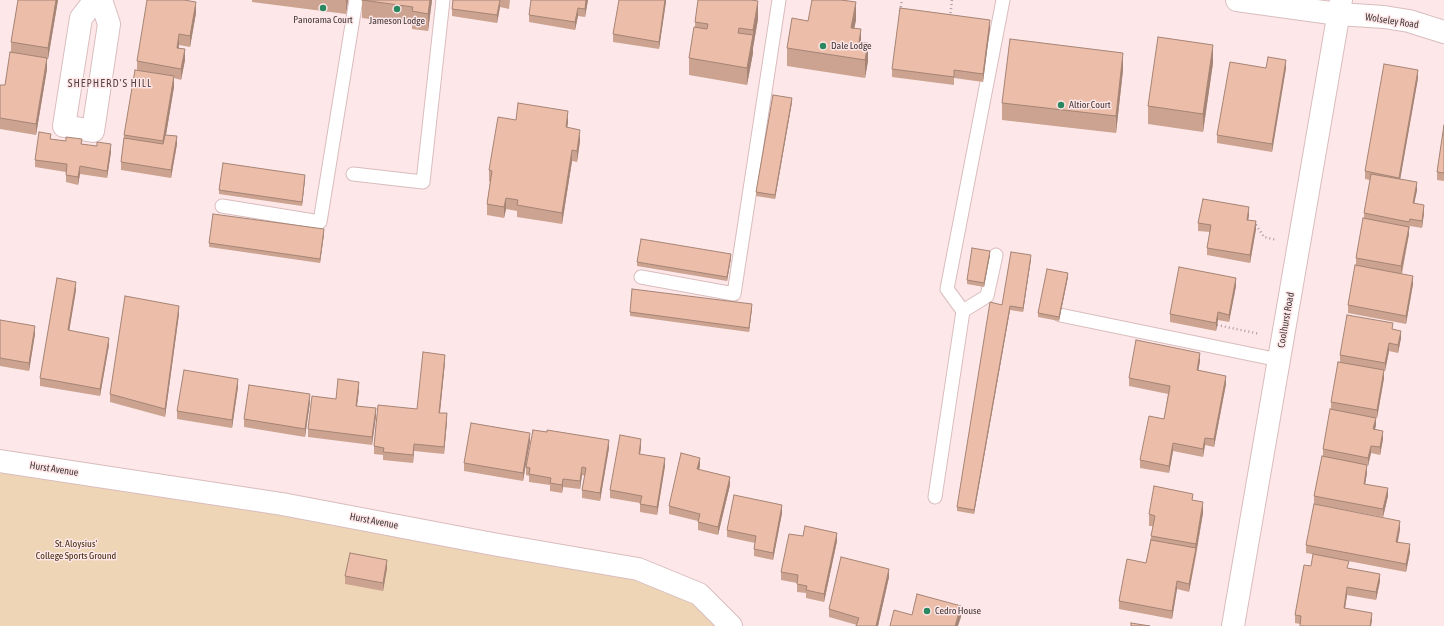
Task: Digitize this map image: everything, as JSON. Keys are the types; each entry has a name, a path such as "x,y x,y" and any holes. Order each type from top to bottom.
{"street":[{"path":"95,0 81,18 64,126 93,131 109,24 101,0"},
{"name":"Wolseley Road","path":"1237,0 1340,7 1384,18 1409,21 1444,32"},
{"name":"Coolhurst Road","path":"1233,626 1340,7"},
{"name":"Hurst Avenue","path":"0,461 282,504 638,569 699,594 731,626"}],"lane":[{"path":"222,206 320,222 356,0"},
{"path":"353,174 423,182 443,0"},
{"path":"641,277 734,294 779,0"},
{"path":"934,497 963,311 947,289 1003,0"},
{"path":"963,311 987,296 996,255"},
{"path":"1060,315 1278,360"}],"path":[{"path":"900,16 902,0"},
{"path":"950,23 952,0"},
{"path":"1248,223 1256,225 1264,237 1299,244"},
{"path":"1217,325 1282,338"}],"green space":[{"name":"St. Aloysius' College Sports Ground","path":"0,461 638,569 731,626 0,626"}],"building":[{"path":"18,0 56,0 48,48 11,42"},
{"path":"147,0 184,0 196,2 190,36 179,34 177,48 185,49 181,69 137,61"},
{"path":"362,0 430,0 428,14 412,11 413,7"},
{"path":"453,0 500,0 497,15 452,9"},
{"path":"531,0 586,0 585,9 578,8 575,22 529,15"},
{"path":"619,0 665,0 659,42 613,34"},
{"path":"698,0 758,1 753,30 739,28 738,33 753,35 747,68 689,58 694,27 707,29 708,24 695,22"},
{"path":"812,0 841,0 856,2 851,28 861,29 859,42 868,43 865,60 787,48 792,18 808,21"},
{"path":"900,8 990,20 983,74 954,70 954,77 892,69"},
{"path":"1158,37 1213,45 1203,114 1148,106"},
{"name":"Altior Court","path":"1010,39 1123,53 1116,116 1002,103"},
{"path":"10,52 47,58 36,124 0,118 0,85 5,85"},
{"path":"1268,57 1286,60 1272,144 1217,135 1230,62 1266,68"},
{"path":"1384,64 1418,70 1399,178 1365,171"},
{"path":"135,70 174,76 163,141 124,135"},
{"path":"773,95 792,98 775,195 756,192"},
{"path":"518,103 568,111 566,127 580,130 577,151 572,150 562,213 517,205 518,200 506,198 504,207 487,204 492,171 489,170 498,117 516,120"},
{"path":"1444,125 1444,173 1437,172"},
{"path":"39,132 51,134 50,139 66,141 66,137 82,139 81,144 97,146 97,142 111,144 107,171 80,166 78,177 66,175 67,164 35,160"},
{"path":"165,135 177,136 171,170 121,162 124,138 163,144"},
{"path":"223,163 305,175 302,202 219,190"},
{"path":"1371,174 1417,182 1413,203 1424,205 1422,221 1410,219 1409,222 1364,213"},
{"path":"1203,199 1249,207 1247,220 1256,221 1250,255 1207,248 1211,225 1198,223"},
{"path":"213,214 324,229 320,259 209,243"},
{"path":"1363,218 1409,227 1401,266 1356,258"},
{"path":"641,239 731,254 727,277 637,262"},
{"path":"972,248 990,251 984,283 967,280"},
{"path":"1011,252 1031,255 1023,308 1010,306 974,510 957,507 990,302 1002,305"},
{"path":"1355,265 1413,276 1406,316 1348,305"},
{"path":"1179,267 1236,278 1229,315 1218,312 1216,323 1170,314"},
{"path":"1047,269 1068,273 1059,317 1038,313"},
{"path":"57,278 76,282 68,330 109,338 100,389 40,378"},
{"path":"632,289 752,304 749,328 630,312"},
{"path":"125,296 179,306 165,409 110,394"},
{"path":"1347,315 1393,323 1392,329 1401,331 1398,345 1389,343 1385,363 1340,355"},
{"path":"0,320 35,326 29,363 0,358"},
{"path":"1136,340 1200,353 1197,370 1226,376 1214,439 1205,438 1203,449 1173,443 1169,466 1140,460 1149,416 1164,419 1170,386 1129,378"},
{"path":"423,352 445,355 439,413 447,413 444,447 414,444 413,455 383,452 384,448 374,446 378,405 417,409"},
{"path":"1338,362 1384,370 1377,410 1331,402"},
{"path":"184,370 238,379 232,420 177,411"},
{"path":"338,379 359,382 356,406 376,408 372,437 308,429 312,396 336,399"},
{"path":"249,385 310,394 305,429 244,419"},
{"path":"1330,409 1376,418 1373,429 1383,431 1380,447 1371,446 1368,458 1323,449"},
{"path":"471,423 530,433 523,473 464,463"},
{"path":"533,430 547,432 547,430 609,440 600,493 582,490 586,468 582,467 580,481 563,479 562,485 550,483 551,478 529,474 530,468 526,467"},
{"path":"620,435 641,439 639,454 665,458 657,507 640,504 642,496 610,490"},
{"path":"681,453 700,458 697,469 730,477 718,527 698,522 700,514 669,506"},
{"path":"1322,456 1367,465 1364,484 1388,488 1383,509 1314,496"},
{"path":"1154,486 1193,494 1192,500 1203,502 1196,544 1151,536 1155,516 1149,514"},
{"path":"734,495 782,505 773,553 754,549 756,536 727,530"},
{"path":"1314,504 1400,521 1396,542 1410,544 1406,564 1306,545"},
{"path":"805,526 837,533 824,594 806,590 807,586 797,584 798,575 781,572 789,534 803,536"},
{"path":"1151,540 1196,548 1189,584 1177,581 1172,611 1119,601 1127,559 1146,563"},
{"path":"350,553 387,560 383,583 345,576"},
{"path":"1313,554 1349,561 1347,568 1380,574 1376,592 1347,587 1344,608 1372,613 1370,626 1300,626 1301,616 1295,615 1304,565 1311,566"},
{"path":"841,557 889,569 876,626 856,626 859,618 829,609"},
{"path":"917,594 961,606 955,626 890,626 894,610 912,615"},
{"path":"1131,623 1150,626 1131,626"}],"place":[{"name":"Panorama Court","path":"323,8"},
{"name":"Jameson Lodge","path":"397,9"},
{"name":"Dale Lodge","path":"823,46"},
{"name":"Altior Court","path":"1061,105"},
{"name":"Cedro House","path":"927,611"}],"district":[{"name":"SHEPHERD'S HILL","path":"110,84"}]}
